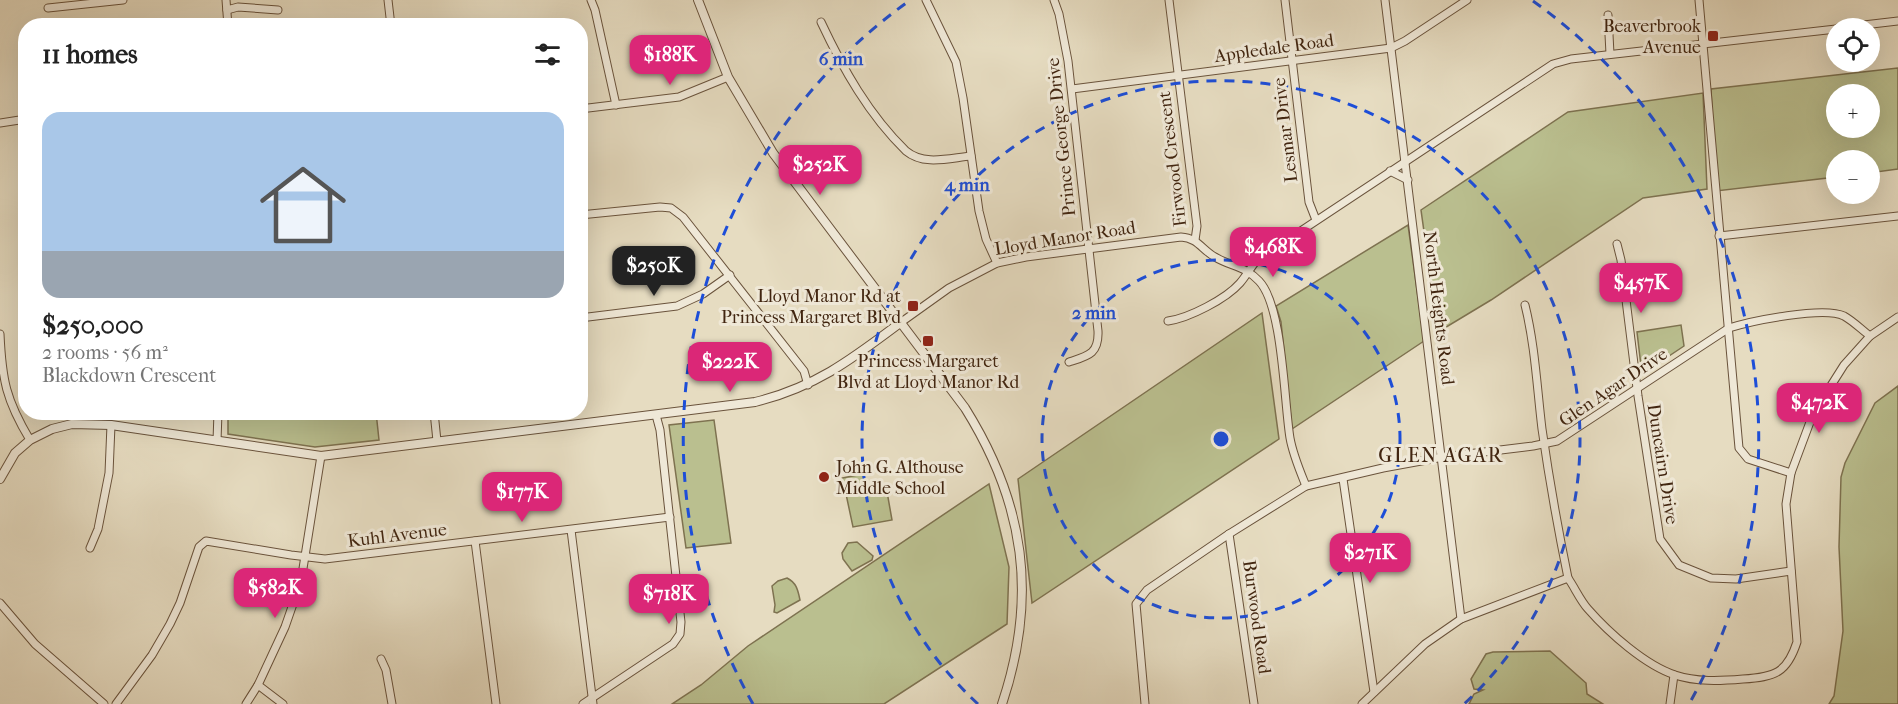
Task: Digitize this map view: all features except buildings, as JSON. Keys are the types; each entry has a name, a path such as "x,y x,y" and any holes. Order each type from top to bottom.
{"street":[{"path":"48,8 123,0"},
{"path":"226,0 228,18"},
{"path":"388,0 390,18"},
{"path":"591,0 616,105"},
{"path":"698,0 728,77 754,124 788,175 965,408 999,472 1011,509 1020,557 1022,604 1016,655 1002,704"},
{"path":"926,0 956,62 981,224 997,263"},
{"name":"Prince George Drive","path":"1054,0 1064,35 1072,88 1098,340 1094,351 1088,356 1069,362"},
{"name":"Firwood Crescent","path":"1168,0 1197,226 1195,240 1216,258 1248,270"},
{"name":"Lesmar Drive","path":"1285,0 1309,202 1316,220"},
{"name":"North Heights Road","path":"1385,0 1443,457 1461,619"},
{"name":"Appledale Road","path":"1072,88 1177,77 1391,48 1467,0"},
{"path":"1699,0 1739,448 1748,459 1791,473"},
{"path":"227,9 238,7 278,10"},
{"path":"1608,15 1610,54"},
{"path":"1880,23 1898,21"},
{"path":"821,22 842,65 870,110 906,152 922,160 971,156"},
{"path":"1168,321 1182,320 1193,315 1233,289 1257,260 1545,69 1571,59 1826,30"},
{"path":"588,108 679,97 728,77"},
{"path":"0,123 18,120"},
{"path":"1390,171 1408,180"},
{"path":"588,214 671,208 689,224 730,275 804,371 808,385"},
{"path":"1719,236 1898,216"},
{"name":"Lloyd Manor Road","path":"0,479 15,453 30,440 59,427 81,424 111,425 321,456 755,402 808,385 843,366 949,288 997,263 1026,257 1180,237 1195,240"},
{"name":"Duncairn Drive","path":"1617,244 1622,260 1637,390 1660,538 1679,565 1711,578 1736,579 1791,571"},
{"path":"1248,270 1262,284 1275,317 1290,440 1306,486"},
{"path":"588,317 677,306 703,294 730,275"},
{"path":"1525,305 1530,323 1560,542 1568,578 1587,608 1627,647 1674,675 1714,681 1752,679 1780,672 1791,659 1797,642 1786,504 1791,473 1813,414 1844,365 1870,336 1898,317"},
{"name":"Glen Agar Drive","path":"1145,704 1136,604 1147,590 1229,534 1306,486 1383,468 1443,457 1545,445 1562,439 1729,328 1749,322 1825,312 1844,316 1870,336"},
{"path":"0,334 4,384 13,412 30,440"},
{"path":"583,704 592,701 673,644 680,634 681,622 670,517 660,430 656,415"},
{"path":"217,441 218,420"},
{"path":"435,420 438,441"},
{"path":"90,548 98,529 109,473 111,425"},
{"path":"246,704 258,685 285,627 302,581 321,456"},
{"path":"1342,479 1374,692"},
{"name":"Kuhl Avenue","path":"116,704 162,640 180,603 202,542 211,540 229,545 325,559 670,517"},
{"path":"571,530 592,701"},
{"name":"Burwood Road","path":"1229,534 1254,704"},
{"path":"475,541 496,704"},
{"path":"1362,704 1425,644 1461,619 1568,578"},
{"path":"0,603 42,650 104,704"},
{"path":"381,659 386,670 392,704"},
{"path":"1670,704 1674,675"},
{"path":"258,685 283,704"}],"green space":[{"path":"1898,68 1898,169 1880,171 1880,150 1826,150 1826,178 1716,191 1711,89 1880,72 1880,70"},
{"path":"1703,93 1707,189 1643,198 1491,300 1438,332 1421,210 1568,112"},
{"path":"1408,225 1424,341 1292,429 1281,322 1276,306"},
{"path":"1262,313 1279,439 1032,603 1018,479"},
{"path":"1681,325 1684,346 1645,372 1641,366 1637,332"},
{"path":"1898,386 1898,704 1829,704 1834,696 1843,631 1839,547 1841,477 1845,463 1875,403"},
{"path":"228,420 377,420 379,440 315,447 228,434"},
{"path":"714,420 731,543 686,548 669,425"},
{"path":"863,474 865,486 844,490 842,478"},
{"path":"989,484 1009,567 1007,624 884,704 672,704 701,685 748,646"},
{"path":"886,486 892,520 853,527 846,494"},
{"path":"857,542 873,556 872,560 852,571 843,559 842,553 848,543"},
{"path":"787,578 798,590 800,600 777,613 774,612 772,586"},
{"path":"1550,651 1586,683 1587,694 1603,704 1469,704 1474,694 1483,690 1474,689 1471,679 1486,654"}],"place":[{"name":"Beaverbrook Avenue","path":"1713,36"},
{"name":"Lloyd Manor Rd at Princess Margaret Blvd","path":"913,306"},
{"name":"Princess Margaret Blvd at Lloyd Manor Rd","path":"928,341"},
{"name":"John G. Althouse Middle School","path":"824,477"}],"district":[{"name":"GLEN AGAR","path":"1441,455"}]}
